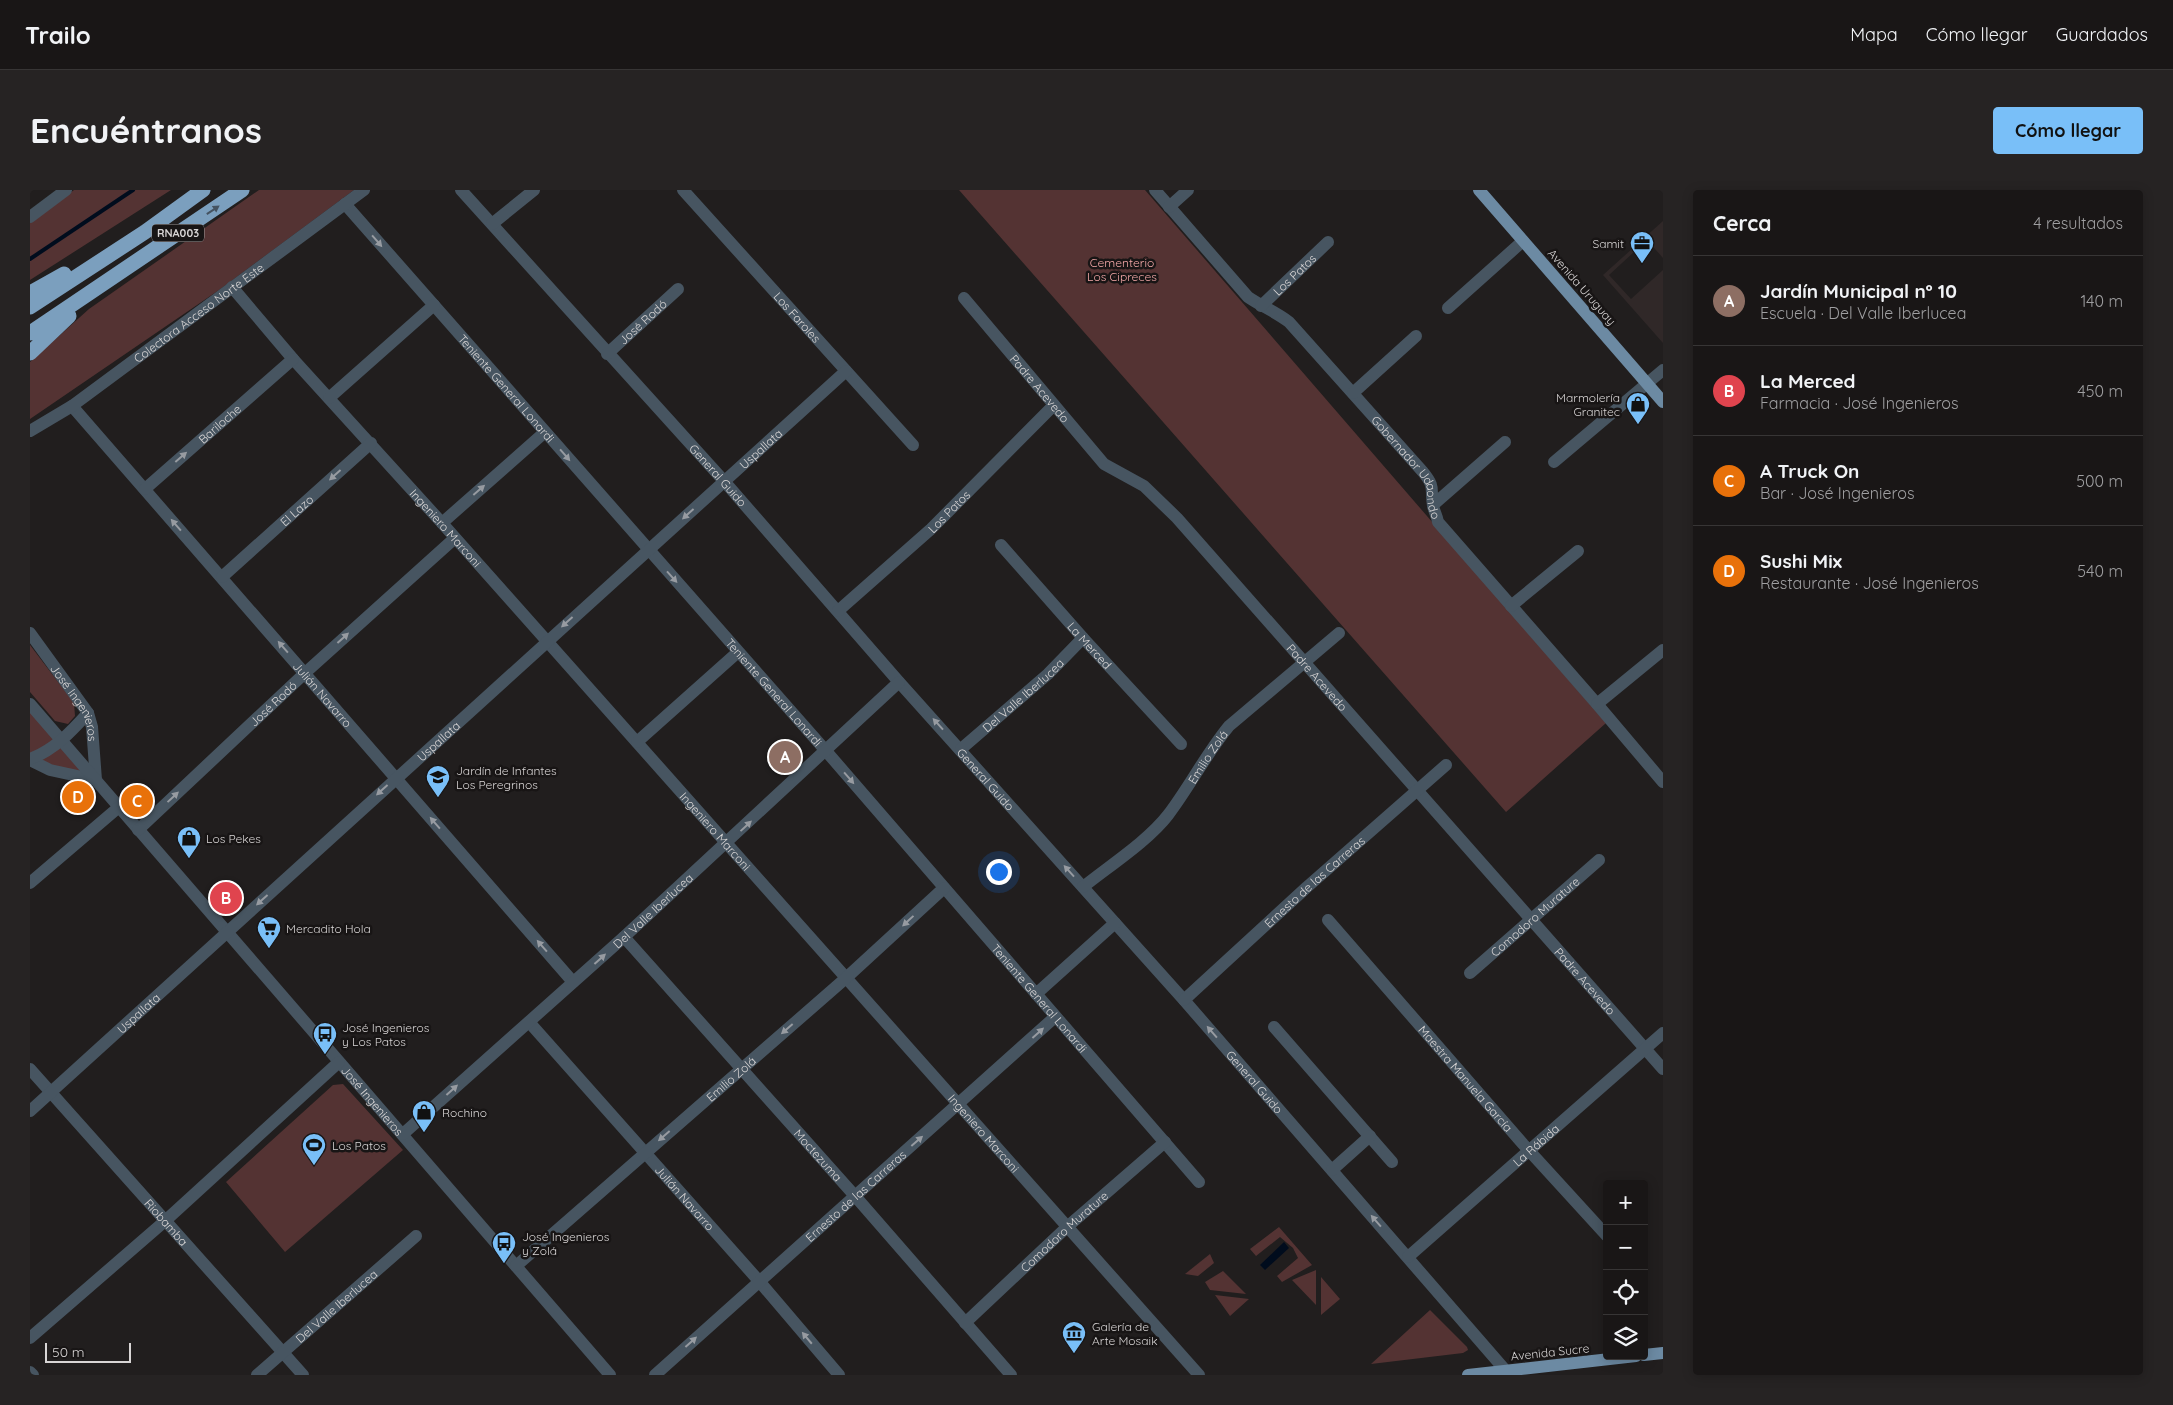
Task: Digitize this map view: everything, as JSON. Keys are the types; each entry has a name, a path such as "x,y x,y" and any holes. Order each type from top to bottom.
{"highway":[{"name":"RNA003","path":"30,307 145,232 203,190"},
{"name":"RNA003","path":"30,333 242,190"},
{"path":"30,293 145,232"},
{"path":"30,353 114,277"}],"main road":[{"name":"Avenida Uruguay","path":"1479,190 1663,402"},
{"path":"1648,1355 1663,1353"},
{"name":"Avenida Sucre","path":"1468,1375 1506,1370 1552,1370 1612,1360"}],"street":[{"path":"30,217 66,190"},
{"name":"Colectora Acceso Norte Este","path":"30,431 72,406 364,190"},
{"name":"General Guido","path":"461,190 607,354 724,481 899,682 1184,1000 1506,1370"},
{"path":"492,224 534,190"},
{"name":"Los Faroles","path":"683,190 913,445"},
{"name":"Gobernador Udaondo","path":"1155,190 1248,297 1261,306 1276,312 1289,322 1431,482 1433,505 1438,522 1663,782"},
{"path":"1169,207 1188,190"},
{"name":"Teniente General Lonardi","path":"345,204 826,751 1199,1182"},
{"path":"1448,308 1523,241"},
{"name":"Los Patos","path":"1261,306 1328,242"},
{"name":"Ingeniero Marconi","path":"232,287 293,359 371,443 547,640 1199,1375"},
{"name":"José Rodó","path":"607,354 678,289"},
{"name":"Padre Acevedo","path":"964,298 1104,464 1144,486 1160,500 1663,1069"},
{"path":"329,398 434,305"},
{"path":"1353,393 1416,336"},
{"name":"Bariloche","path":"145,489 293,359"},
{"name":"Uspallata","path":"30,1111 846,370"},
{"path":"1554,462 1663,370"},
{"name":"Los Patos","path":"838,611 931,528 1054,405"},
{"name":"Julián Navarro","path":"72,406 574,982"},
{"path":"442,523 545,432"},
{"path":"1433,505 1505,442"},
{"name":"El Lazo","path":"222,577 371,443"},
{"name":"José Rodó","path":"138,830 305,673 455,538"},
{"name":"La Merced","path":"1001,544 1083,638 1181,744"},
{"path":"1511,606 1578,551"},
{"name":"Emilio Zolá","path":"1083,887 1149,834 1167,816 1215,743 1229,726 1339,632"},
{"name":"José Ingenieros","path":"30,633 88,713 92,728 96,780"},
{"name":"Del Valle Iberlucea","path":"961,749 1048,674 1083,638"},
{"path":"1597,704 1663,650"},
{"path":"637,742 738,652"},
{"name":"Del Valle Iberlucea","path":"403,1134 624,938 899,682"},
{"name":"José Ingenieros","path":"30,704 610,1375"},
{"path":"30,759 46,753 88,713"},
{"path":"30,759 50,770 96,780"},
{"name":"Ernesto de las Carreras","path":"1184,1000 1446,765"},
{"path":"30,884 119,807"},
{"name":"Comodoro Murature","path":"1470,972 1599,860"},
{"name":"Emilio Zolá","path":"516,1266 846,978 944,888"},
{"name":"Maestra Manuela García","path":"1328,920 1528,1150 1603,1232"},
{"path":"1036,994 1115,923"},
{"name":"Moctezuma","path":"624,938 855,1196 1011,1375"},
{"name":"Ernesto de las Carreras","path":"655,1375 1056,1017"},
{"name":"Julián Navarro","path":"530,1022 759,1281 839,1375"},
{"path":"1274,1028 1392,1162"},
{"name":"La Rábida","path":"1408,1258 1528,1150 1663,1033"},
{"path":"30,1338 165,1221 339,1062"},
{"name":"Riobamba","path":"30,1069 303,1375"},
{"path":"1332,1170 1370,1136"},
{"name":"Comodoro Murature","path":"965,1323 1067,1227 1165,1142"},
{"name":"Del Valle Iberlucea","path":"257,1375 416,1236"}],"shaded area":[{"path":"1663,221 1663,258 1647,240 1609,275 1631,299 1663,270 1663,343 1603,275"}],"green space":[{"path":"74,190 171,190 30,280 30,222"},
{"path":"259,190 354,190 219,290 30,419 30,362 89,309"},
{"name":"Cementerio Los Cipreces","path":"959,190 1145,190 1606,723 1506,812"},
{"path":"30,645 74,703 75,716 68,724 55,721 30,692"},
{"path":"30,712 86,774 52,768 30,756"},
{"name":"Los Patos","path":"343,1084 403,1150 285,1252 226,1182 333,1085"},
{"path":"1279,1227 1312,1265 1282,1282 1277,1276 1298,1258 1293,1248 1280,1237 1256,1256 1250,1249"},
{"path":"1210,1254 1214,1263 1198,1276 1185,1274"},
{"path":"1316,1270 1316,1305 1292,1280"},
{"path":"1223,1271 1246,1294 1210,1290 1205,1282"},
{"path":"1321,1277 1340,1299 1321,1315"},
{"path":"1215,1295 1249,1299 1230,1316"},
{"path":"1430,1310 1468,1350 1463,1353 1371,1364"}],"water":[{"path":"1284,1242 1289,1248 1265,1270 1260,1265"}],"waterway":[{"path":"30,259 133,190"}],"place":[{"name":"Samit","path":"1642,264"},
{"name":"Marmolería Granitec","path":"1638,425"},
{"name":"Jardín Municipal nº 10","path":"785,757"},
{"name":"Sushi Mix","path":"78,797"},
{"name":"Jardín de Infantes Los Peregrinos","path":"438,798"},
{"name":"A Truck On","path":"137,801"},
{"name":"Los Pekes","path":"189,859"},
{"name":"La Merced","path":"226,898"},
{"name":"Mercadito Hola","path":"269,949"},
{"name":"José Ingenieros y Los Patos","path":"325,1055"},
{"name":"Rochino","path":"424,1133"},
{"name":"Los Patos","path":"314,1166"},
{"name":"José Ingenieros y Zolá","path":"504,1264"},
{"name":"Galería de Arte Mosaik","path":"1074,1354"}]}
